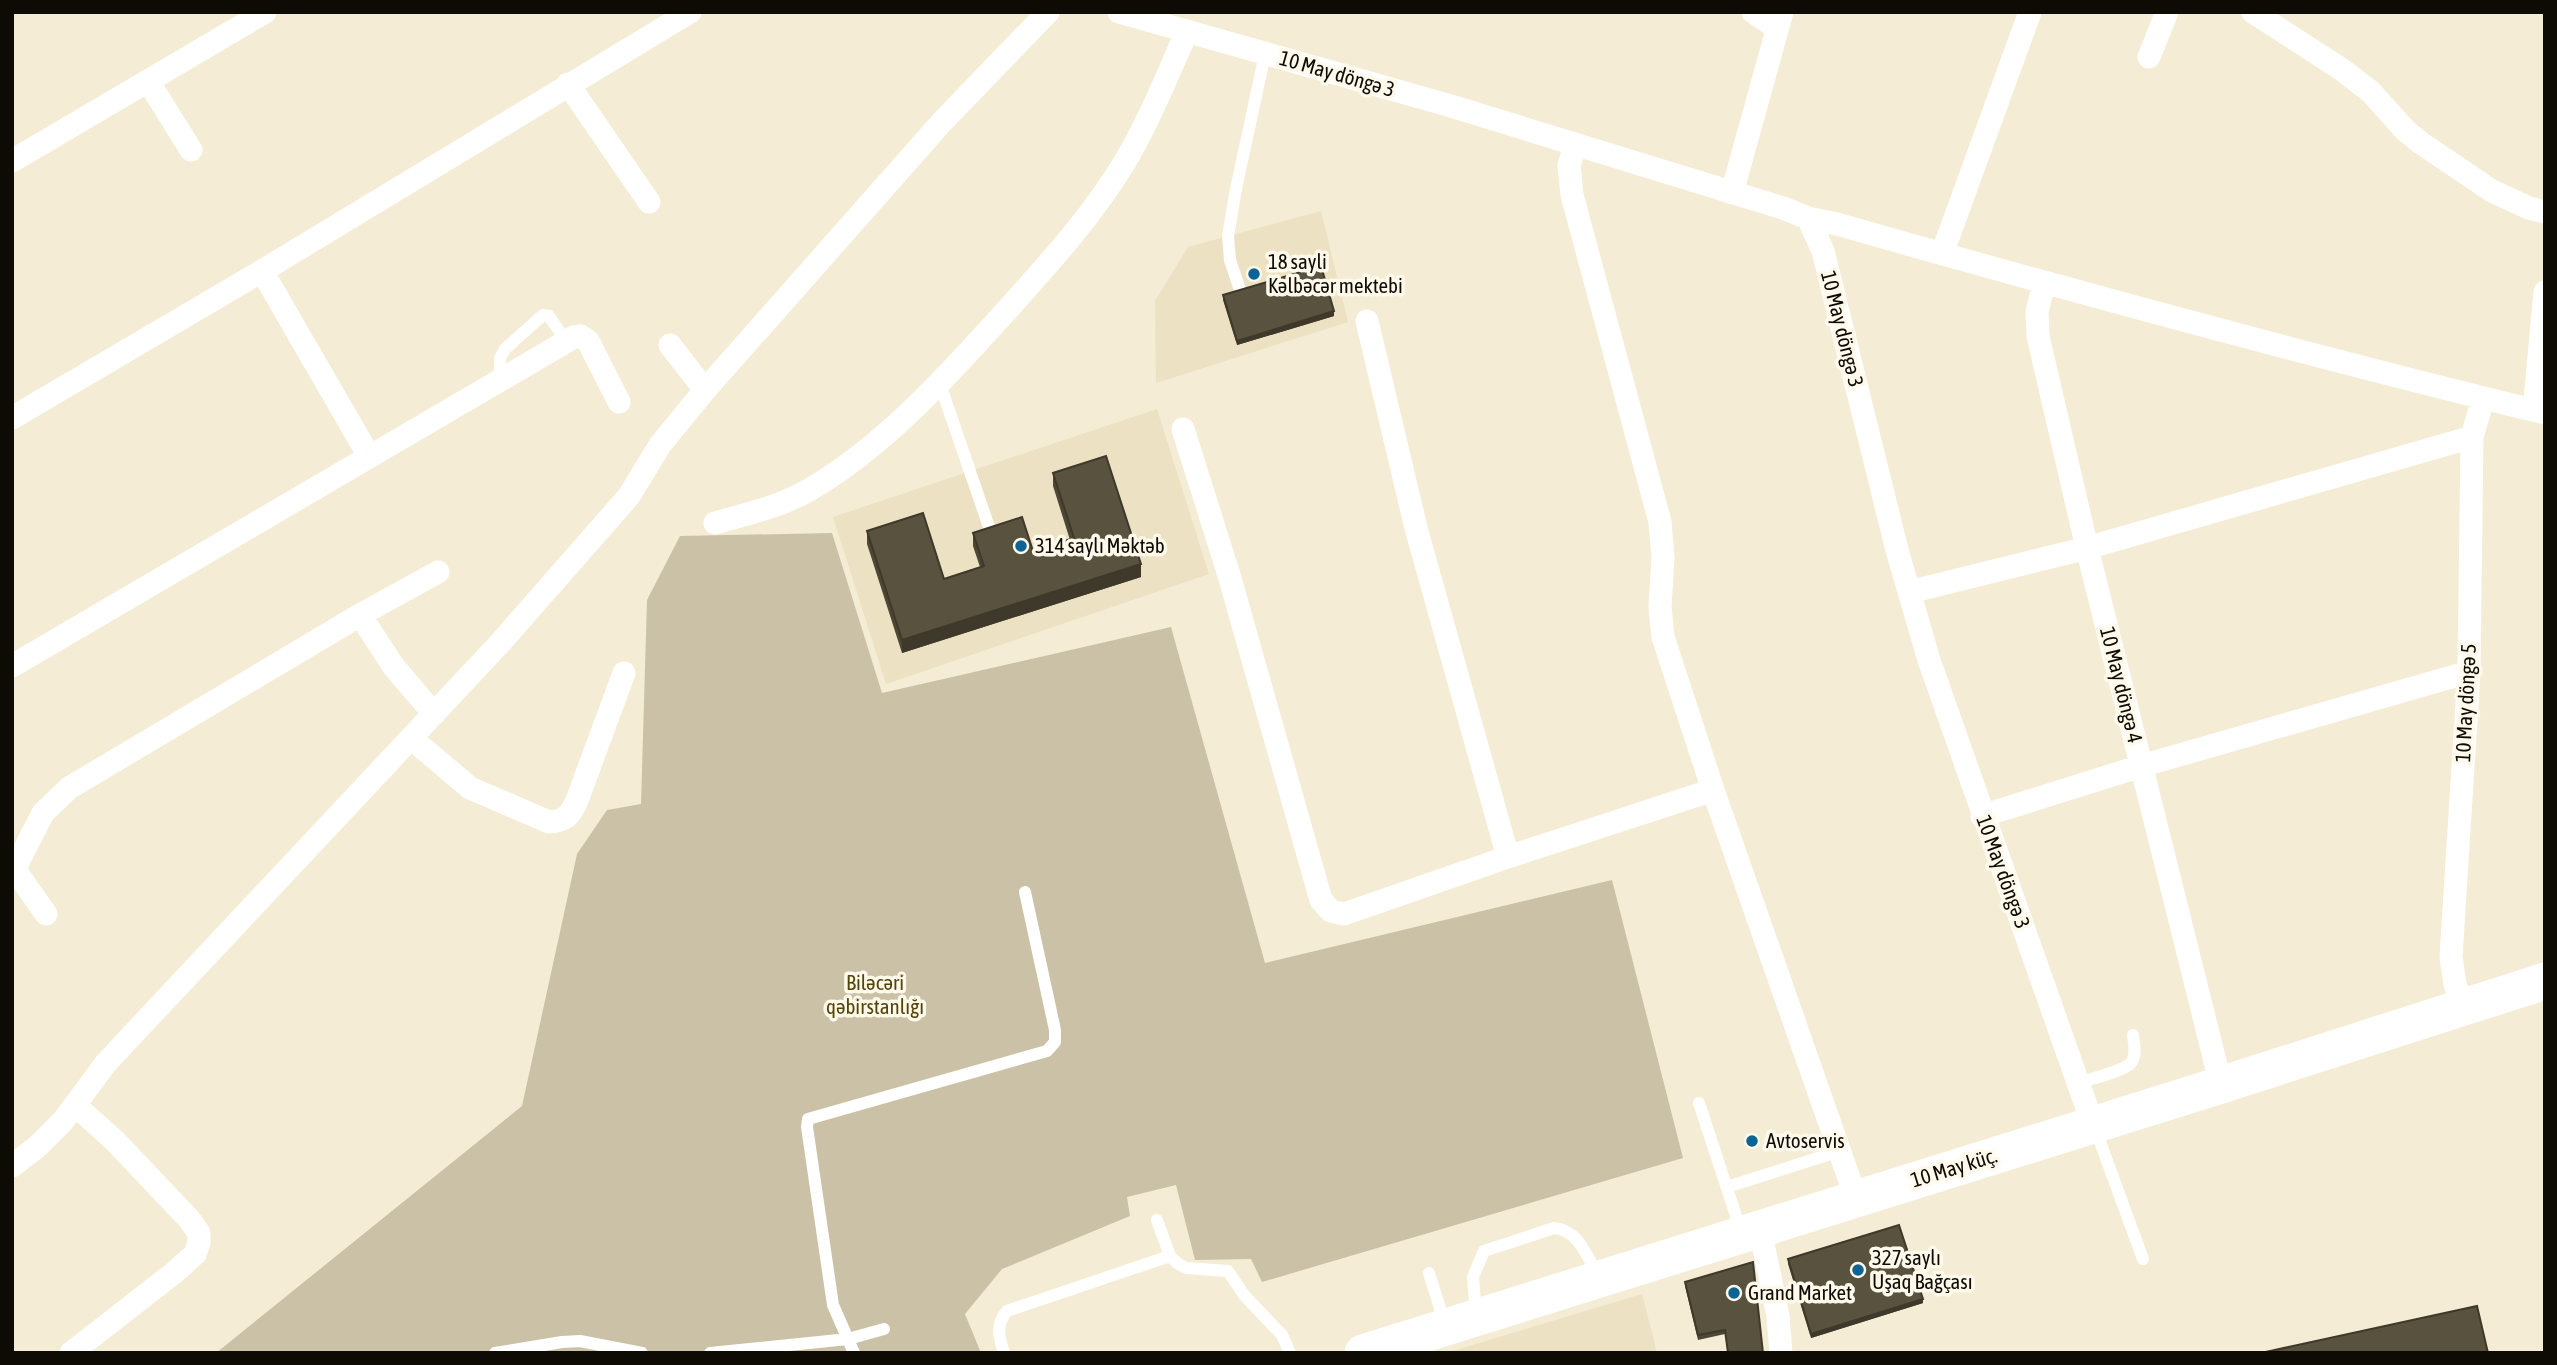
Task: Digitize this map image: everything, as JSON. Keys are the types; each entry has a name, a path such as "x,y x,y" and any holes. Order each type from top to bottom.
{"main road":[{"name":"10 May küç.","path":"1363,1353 1399,1347 1461,1323 2545,981"}],"street":[{"path":"12,161 265,12"},
{"path":"12,418 262,271 690,12"},
{"path":"12,1166 37,1147 76,1106 106,1063 434,714 629,496 666,437 705,390 941,123 1048,12"},
{"name":"10 May döngə 3","path":"1119,12 1451,106 1808,218 1823,251 1909,592 1929,660 2093,1125"},
{"path":"1732,193 1780,20 1753,12"},
{"path":"1942,254 2030,12"},
{"path":"2149,57 2166,12"},
{"path":"2253,12 2371,92 2405,130 2421,143 2492,191 2529,208 2545,212"},
{"path":"715,523 785,502 809,490 886,432 940,384 1090,213 1126,159 1187,31"},
{"path":"148,81 191,150"},
{"path":"568,85 649,202"},
{"path":"1575,146 1569,165 1572,195 1660,522 1663,558 1660,607 1663,637 1713,790 1856,1198"},
{"path":"1808,218 2044,283 2539,412 2545,292"},
{"path":"262,271 369,456"},
{"name":"10 May döngə 4","path":"2044,283 2037,312 2038,336 2087,548 2221,1085"},
{"path":"1367,321 1416,528 1508,857"},
{"path":"12,666 574,337 582,336 589,341 619,402"},
{"path":"670,345 705,390"},
{"name":"10 May döngə 5","path":"2463,1007 2455,984 2451,957 2469,672 2472,438 2483,399"},
{"path":"1183,429 1228,575 1321,900 1331,911 1344,914 1713,790"},
{"path":"1909,592 2087,548 2472,438"},
{"path":"47,914 14,872 43,813 69,788 360,615 438,572"},
{"path":"360,615 394,667 434,714"},
{"path":"1982,816 2141,766 2469,672"},
{"path":"411,738 470,788 549,822 562,821 569,816 576,803 624,673"},
{"path":"71,1353 175,1272 195,1254 199,1242 199,1233 189,1220 115,1141 76,1106"},
{"path":"1751,1232 1774,1290 1782,1353"}],"lane":[{"path":"1239,288 1230,260 1228,236 1265,54"},
{"path":"500,379 500,358 505,349 543,315 549,316 566,341"},
{"path":"940,384 989,527"},
{"path":"854,1353 833,1305 808,1119 1047,1051 1055,1042 1055,1030 1025,892"},
{"path":"2078,1083 2125,1067 2132,1062 2135,1054 2133,1035"},
{"path":"1699,1103 1727,1187 1751,1232"},
{"path":"2093,1125 2143,1259"},
{"path":"1727,1187 1840,1151"},
{"path":"1157,1220 1170,1256 1186,1268 1228,1271 1244,1295 1282,1335 1290,1353"},
{"path":"1461,1323 1478,1262 1485,1251 1554,1228 1564,1228 1574,1235 1601,1280"},
{"path":"1004,1353 998,1328 1007,1311 1170,1256"},
{"path":"1429,1273 1461,1323"},
{"path":"710,1353 848,1339 884,1329"},
{"path":"495,1353 580,1341 642,1353"}],"shaded area":[{"name":"18 sayli Kəlbəcər mektebi","path":"1321,211 1348,322 1156,383 1155,301 1188,247"},
{"name":"314 saylı Məktəb","path":"1157,409 1209,574 886,684 833,517"},
{"path":"1642,1294 1657,1353 1446,1353"}],"green space":[{"name":"Biləcəri qəbirstanlığı","path":"832,533 882,693 1171,627 1265,963 1612,880 1683,1158 1262,1282 1251,1259 1195,1260 1176,1185 1127,1197 1130,1216 1002,1269 965,1314 981,1353 216,1353 522,1106 577,854 607,810 641,804 647,600 680,536"}],"building":[{"path":"1321,266 1334,311 1237,341 1223,295"},
{"path":"1106,456 1141,564 902,640 867,531 923,513 944,579 984,566 973,533 1022,517 1033,551 1074,538 1053,473"},
{"path":"1899,1225 1923,1299 1811,1334 1788,1259"},
{"path":"1753,1262 1763,1353 1728,1353 1725,1330 1698,1335 1685,1282"},
{"path":"2477,1306 2488,1353 2261,1353"}],"place":[{"name":"18 sayli Kəlbəcər mektebi","path":"1254,274"},
{"name":"314 saylı Məktəb","path":"1021,546"},
{"name":"Avtoservis","path":"1752,1141"},
{"name":"327 saylı Uşaq Bağçası","path":"1858,1270"},
{"name":"Grand Market","path":"1734,1293"}]}
